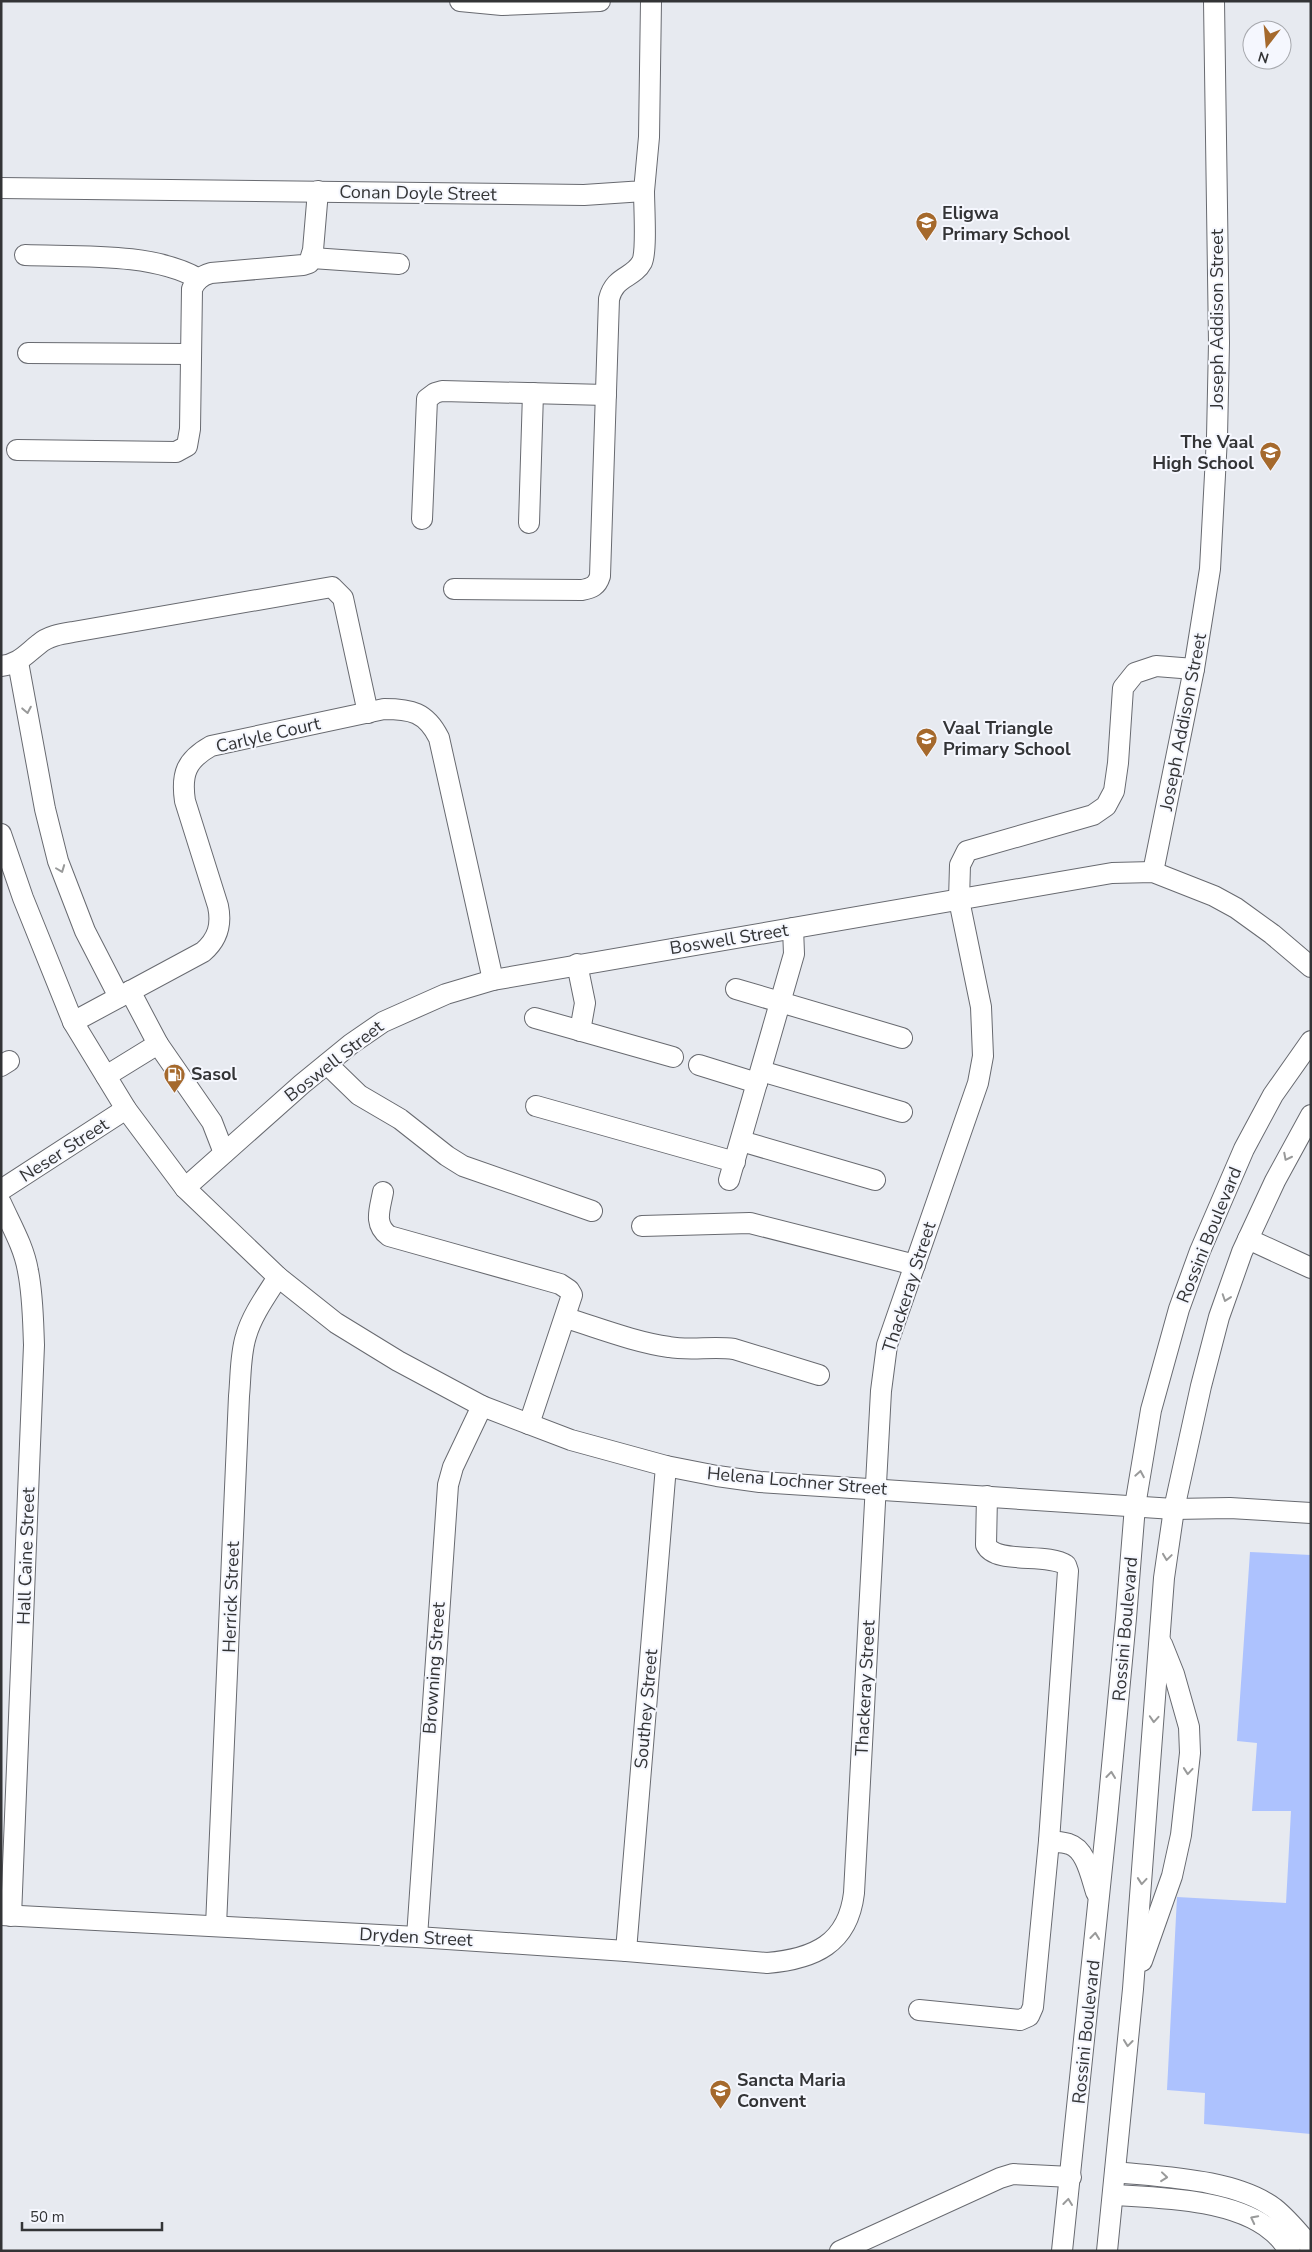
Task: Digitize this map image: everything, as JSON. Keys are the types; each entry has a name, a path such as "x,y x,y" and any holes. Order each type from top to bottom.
{"street":[{"path":"460,1 502,5 600,1"},
{"path":"454,589 582,590 590,589 598,583 600,576 609,299 614,286 637,268 643,257 644,191 649,137 651,1"},
{"name":"Joseph Addison Street","path":"1154,872 1194,669 1210,569 1217,437 1219,343 1214,1"},
{"name":"Conan Doyle Street","path":"1,188 584,195 644,191"},
{"path":"17,450 176,452 183,450 187,446 190,428 192,289 198,279 211,273 303,265 309,262 312,258 318,191"},
{"path":"24,255 146,260 190,274 198,279"},
{"path":"312,258 399,264"},
{"path":"28,353 190,354"},
{"path":"422,519 427,399 429,396 442,391 606,395"},
{"path":"529,523 534,393"},
{"path":"224,1152 212,1122 124,994 85,931 58,861 10,664 50,637 332,587 343,598 368,713"},
{"name":"Thackeray Street","path":"827,1944 837,1936 848,1920 854,1892 875,1488 881,1391 886,1352 978,1083 983,1056 981,1007 959,900 960,865 967,851 1093,815 1106,806 1114,791 1118,763 1123,688 1135,673 1156,666 1194,669"},
{"name":"Carlyle Court","path":"73,1022 203,952 212,944 218,932 221,919 218,906 184,801 183,785 190,762 212,746 368,713 396,709 418,714 430,723 439,738 493,980"},
{"name":"Helena Lochner Street","path":"1,834 23,898 73,1022 126,1109 185,1188 278,1277 336,1323 398,1361 482,1406 571,1440 666,1466 760,1482 1174,1509 1230,1508 1311,1513"},
{"name":"Boswell Street","path":"185,1188 327,1064 383,1022 446,994 493,980 1112,873 1154,872 1214,896 1236,908 1272,934 1311,967"},
{"path":"536,1106 732,1171 794,954 794,928"},
{"path":"577,964 585,1003 580,1030"},
{"path":"736,989 902,1038"},
{"path":"535,1018 673,1057"},
{"name":"Rossini Boulevard","path":"1062,2251 1099,1901 1135,1506 1153,1401 1179,1309 1200,1250 1244,1149 1273,1095 1311,1041"},
{"path":"106,1076 158,1044"},
{"path":"327,1064 359,1095 400,1119 447,1156 463,1166 592,1211"},
{"path":"699,1065 759,1077 902,1112"},
{"name":"Neser Street","path":"1,1190 126,1109"},
{"name":"Rossini Boulevard","path":"1107,2251 1133,1989 1164,1578 1174,1509 1185,1452 1219,1317 1248,1239 1275,1181 1311,1115"},
{"path":"741,1141 875,1180"},
{"path":"383,1192 378,1225 389,1236 560,1284 572,1294 566,1318 529,1424"},
{"name":"Hall Caine Street","path":"1,1202 20,1244 28,1270 33,1297 34,1336 6,1915"},
{"path":"642,1226 750,1223 915,1265"},
{"path":"1248,1239 1311,1268"},
{"name":"Herrick Street","path":"216,1926 239,1396 243,1350 246,1336 256,1312 278,1277"},
{"path":"566,1318 661,1346 734,1349 819,1375"},
{"name":"Browning Street","path":"417,1937 448,1485 453,1467 482,1406"},
{"name":"Southey Street","path":"626,1951 666,1466"},
{"path":"919,2010 1020,2020 1029,2016 1033,2007 1049,1842 1068,1571 1066,1565 1054,1560 999,1555 988,1549 986,1545 987,1496"},
{"path":"1133,1989 1172,1876 1181,1835 1190,1754 1190,1727 1174,1674 1160,1640"},
{"path":"1049,1842 1069,1844 1078,1849 1089,1869 1099,1901"},
{"name":"Dryden Street","path":"6,1915 417,1937 626,1951 767,1963 795,1959 810,1954 827,1944"},
{"path":"1115,2172 1191,2180 1241,2192 1272,2207 1288,2220 1311,2247"},
{"path":"840,2251 1000,2178 1014,2174 1071,2177"},
{"path":"1114,2195 1166,2198 1225,2208 1241,2213 1273,2231 1290,2251"}],"building":[{"path":"1250,1552 1311,1555 1311,2134 1204,2124 1205,2093 1167,2090 1177,1897 1286,1903 1291,1811 1252,1811 1257,1743 1237,1741"}],"place":[{"name":"Eligwa Primary School","path":"926,242"},
{"name":"The Vaal High School","path":"1270,471"},
{"name":"Vaal Triangle Primary School","path":"927,757"},
{"name":"Sasol","path":"175,1093"},
{"name":"Sancta Maria Convent","path":"721,2109"}]}
